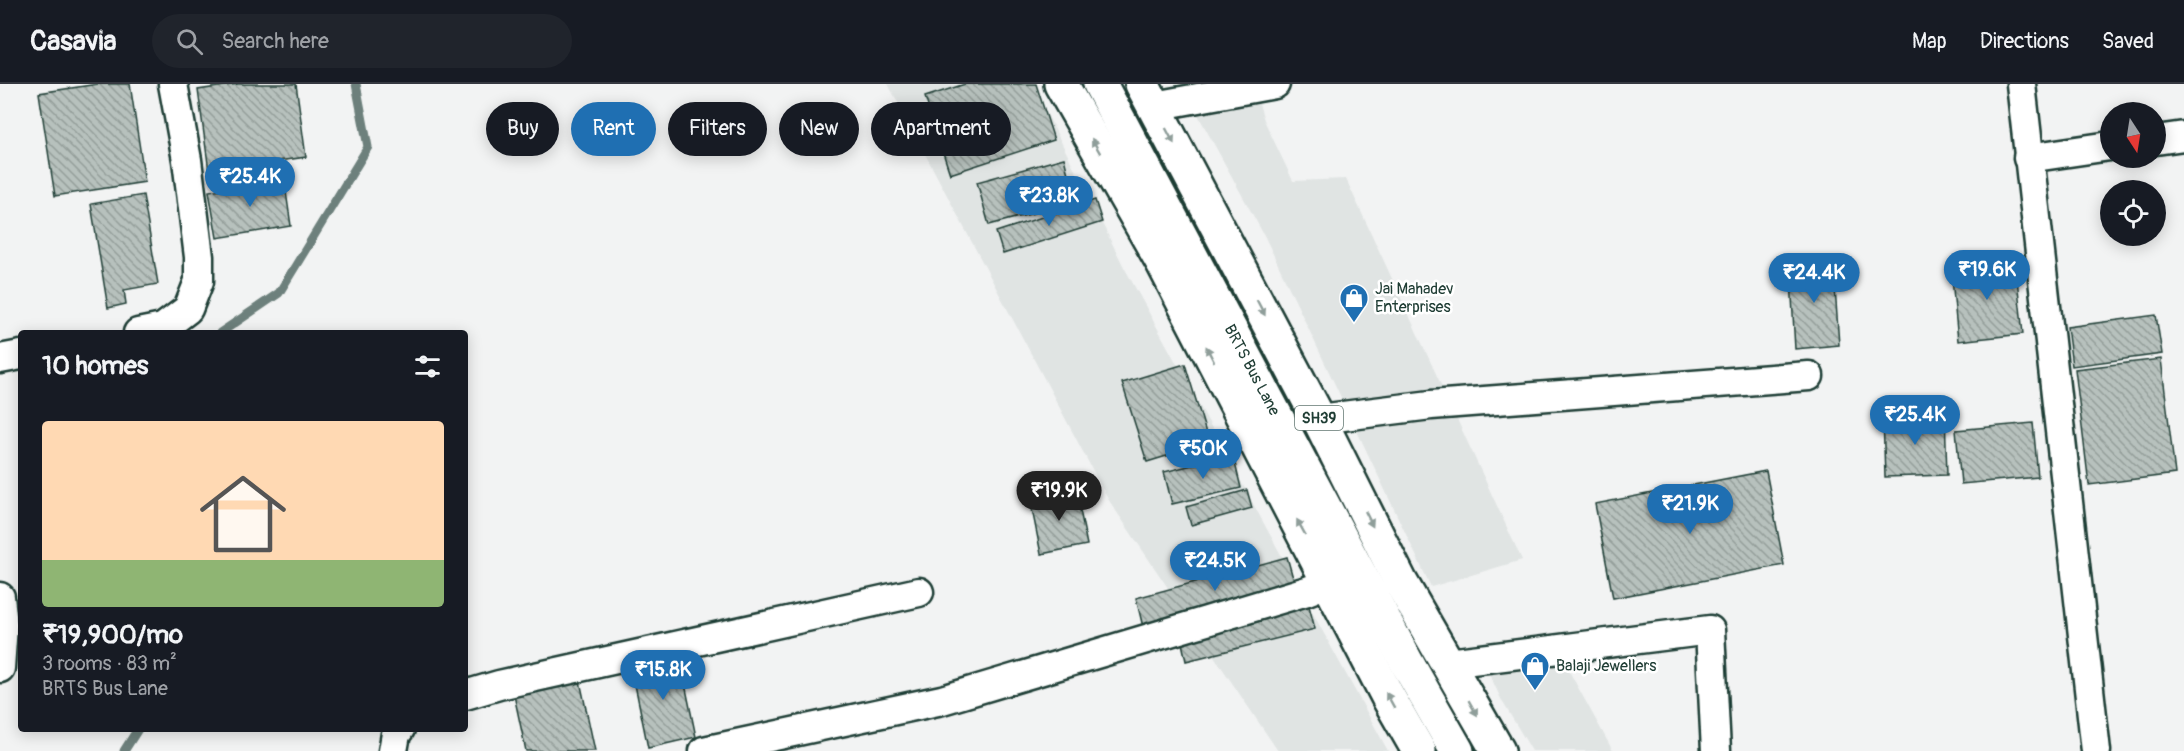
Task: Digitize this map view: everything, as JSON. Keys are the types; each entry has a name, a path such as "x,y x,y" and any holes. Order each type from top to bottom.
{"main road":[{"path":"1061,84 1162,261 1387,694 1419,751"},
{"name":"BRTS Bus Lane","path":"1100,84 1407,663 1457,751"},
{"name":"SH39","path":"1148,95 1319,419 1400,581 1498,751"}],"street":[{"path":"153,330 163,328 188,309 199,281 199,257 173,84"},
{"path":"1148,95 1275,84"},
{"path":"2021,84 2096,751"},
{"path":"2166,139 2184,136"},
{"path":"2028,158 2100,147"},
{"path":"0,359 18,356"},
{"path":"1319,419 1431,405 1809,376"},
{"path":"704,751 942,700 1307,591 1330,582"},
{"path":"468,694 499,685 919,592"},
{"path":"0,597 3,625 0,669"},
{"path":"1448,663 1710,630 1716,751"},
{"path":"393,751 398,732"}],"shaded area":[{"path":"888,84 1032,84 1124,267 1388,751 1278,751 1108,499 926,156 1011,156 1011,102 898,102"},
{"path":"1181,84 1253,84 1264,120 1293,181 1346,179 1522,560 1431,587 1265,237"},
{"path":"1564,662 1613,751 1532,751 1502,701 1488,671"}],"building":[{"path":"98,84 130,84 145,182 55,196 39,93"},
{"path":"238,84 296,84 306,157 209,171 198,90"},
{"path":"965,84 1036,84 1054,140 1011,154 1011,102 927,102 925,97"},
{"path":"944,156 1005,156 950,174"},
{"path":"1064,158 1075,202 989,225 977,182"},
{"path":"284,178 291,226 217,238 209,191"},
{"path":"143,195 158,284 124,290 126,304 108,308 91,204"},
{"path":"1095,200 1102,222 1003,254 996,232"},
{"path":"1833,259 1839,345 1795,349 1790,262"},
{"path":"2015,261 2023,334 1958,341 1951,268"},
{"path":"2156,315 2162,354 2072,366 2067,327"},
{"path":"2161,359 2175,474 2089,485 2075,369"},
{"path":"1185,364 1209,443 1147,462 1122,383"},
{"path":"1945,414 1947,475 1885,477 1883,417"},
{"path":"2033,423 2038,477 1961,484 1956,430"},
{"path":"1233,455 1241,488 1172,504 1164,472"},
{"path":"1766,471 1784,565 1613,598 1595,504"},
{"path":"1076,490 1087,545 1041,554 1030,499"},
{"path":"1247,490 1252,508 1191,525 1186,507"},
{"path":"1287,557 1295,585 1143,627 1136,598"},
{"path":"1308,602 1315,629 1186,661 1180,634"},
{"path":"679,655 696,737 648,748 631,665"},
{"path":"580,681 595,751 526,751 514,695"}],"waterway":[{"path":"224,330 279,293 368,147 356,84"},
{"path":"124,751 136,732"}],"place":[{"name":"Jai Mahadev Enterprises","path":"1354,324"},
{"name":"Balaji Jewellers","path":"1535,692"}]}
